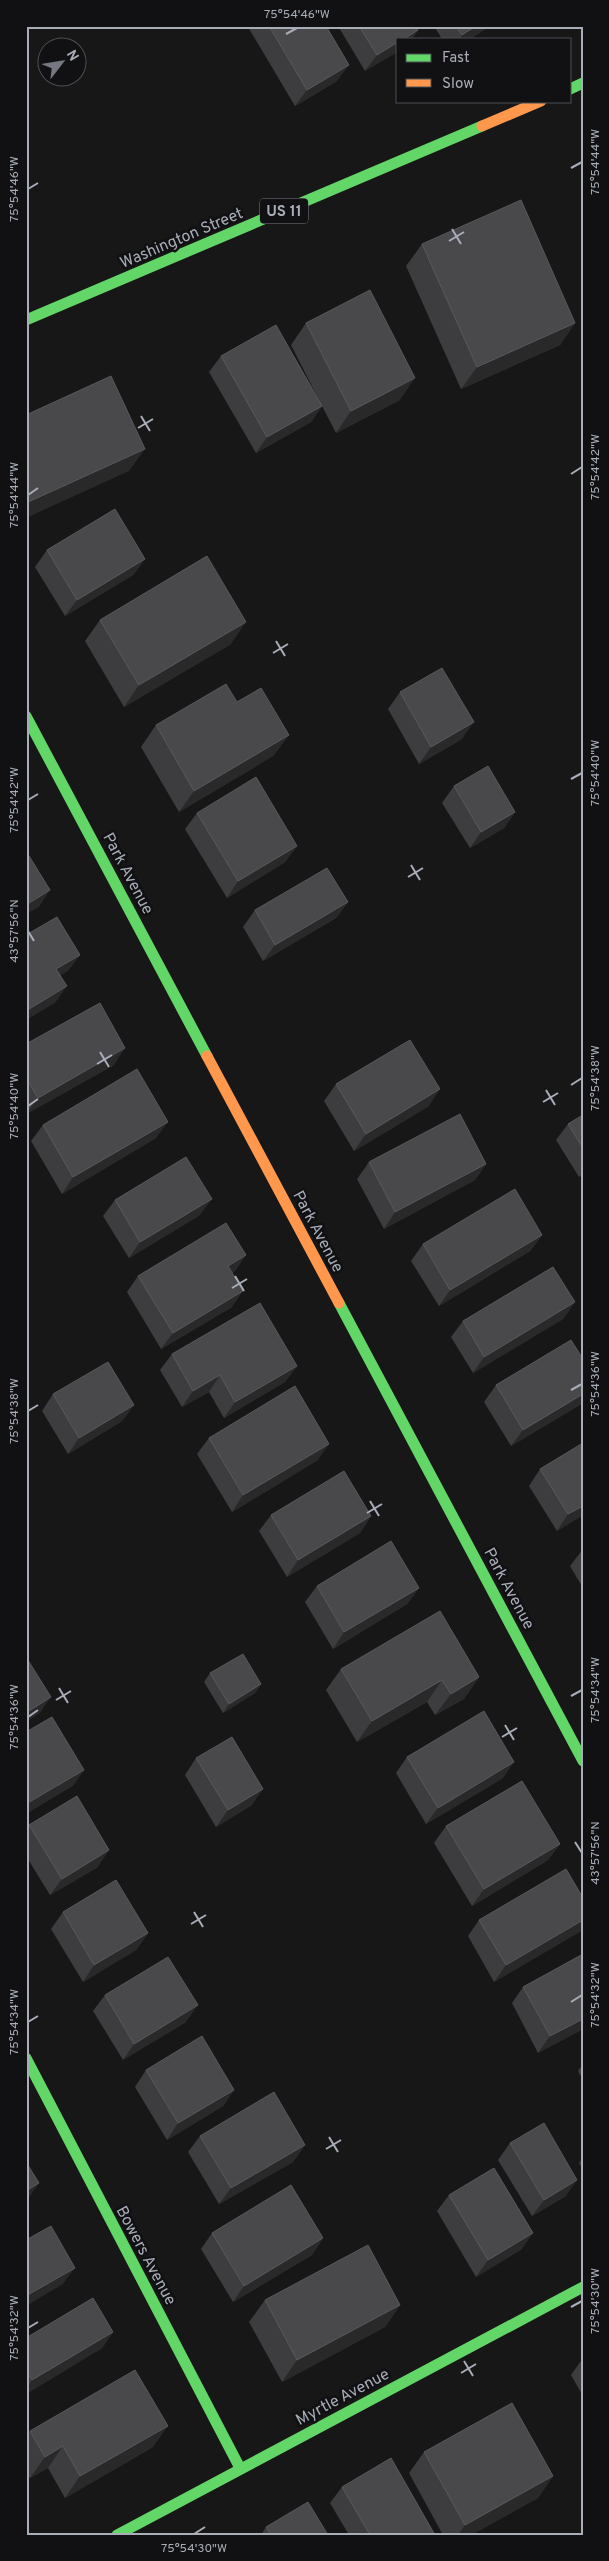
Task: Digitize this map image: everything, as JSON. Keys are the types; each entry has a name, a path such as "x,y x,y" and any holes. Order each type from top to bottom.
{"street":[{"name":"Washington Street","path":"26,320 539,102"},
{"name":"Park Avenue","path":"26,716 583,1761"},
{"name":"Bowers Avenue","path":"26,2058 240,2468"},
{"name":"Myrtle Avenue","path":"117,2535 583,2287"}],"building":[{"path":"269,26 326,26 349,65 307,90"},
{"path":"359,26 416,26 418,30 406,38 396,38 396,43 377,55"},
{"path":"456,26 476,26 462,35"},
{"path":"521,200 575,323 477,367 422,244"},
{"path":"370,290 415,378 351,411 306,323"},
{"path":"276,325 322,406 267,437 221,356"},
{"path":"111,376 145,449 26,503 26,415"},
{"path":"115,509 145,559 77,600 47,550"},
{"path":"207,556 246,622 139,685 100,620"},
{"path":"442,668 474,722 431,747 400,692"},
{"path":"226,684 237,702 261,688 289,735 194,791 156,725"},
{"path":"488,766 515,812 481,832 454,786"},
{"path":"256,777 297,846 238,881 197,813"},
{"path":"26,851 50,890 26,905"},
{"path":"327,868 348,902 275,945 255,910"},
{"path":"57,917 80,955 56,969 67,986 26,1011 26,935"},
{"path":"100,1003 125,1048 38,1098 26,1078 26,1044"},
{"path":"410,1040 440,1089 366,1134 336,1084"},
{"path":"137,1069 168,1122 73,1177 43,1125"},
{"path":"460,1114 486,1164 395,1212 369,1162"},
{"path":"583,1115 583,1148 568,1124"},
{"path":"186,1157 212,1199 140,1242 115,1200"},
{"path":"515,1189 542,1235 450,1290 423,1244"},
{"path":"226,1223 246,1255 228,1266 243,1291 173,1333 138,1276"},
{"path":"553,1267 575,1302 484,1357 463,1321"},
{"path":"260,1303 297,1366 235,1402 220,1375 193,1391 172,1354"},
{"path":"571,1340 583,1359 583,1394 523,1430 496,1385"},
{"path":"108,1362 134,1405 79,1438 53,1394"},
{"path":"295,1386 329,1444 243,1495 209,1438"},
{"path":"583,1443 583,1506 568,1514 540,1469"},
{"path":"344,1471 371,1516 298,1560 271,1515"},
{"path":"391,1541 419,1588 344,1632 317,1586"},
{"path":"440,1611 479,1677 451,1694 442,1680 372,1721 341,1669"},
{"path":"243,1654 261,1684 229,1704 210,1673"},
{"path":"26,1657 51,1697 26,1713"},
{"path":"484,1711 514,1762 438,1808 407,1757"},
{"path":"52,1717 84,1770 26,1804 26,1732"},
{"path":"232,1737 263,1789 228,1810 196,1758"},
{"path":"522,1781 560,1844 484,1889 446,1826"},
{"path":"77,1796 109,1850 62,1879 29,1825"},
{"path":"566,1869 583,1898 583,1920 506,1965 479,1920"},
{"path":"116,1880 148,1933 94,1965 63,1912"},
{"path":"583,1954 583,2019 550,2036 523,1987"},
{"path":"168,1957 198,2005 134,2044 105,1995"},
{"path":"202,2036 234,2090 178,2123 146,2070"},
{"path":"274,2092 305,2145 231,2188 200,2136"},
{"path":"544,2123 577,2180 544,2200 510,2143"},
{"path":"26,2162 39,2183 26,2191"},
{"path":"494,2168 533,2233 488,2260 449,2195"},
{"path":"291,2185 323,2238 244,2286 212,2233"},
{"path":"51,2226 75,2268 26,2296 26,2240"},
{"path":"368,2245 400,2305 297,2360 265,2300"},
{"path":"93,2298 113,2332 32,2380 26,2370 26,2338"},
{"path":"135,2370 168,2426 80,2476 63,2446 45,2457 30,2431"},
{"path":"512,2403 553,2476 465,2525 424,2452"},
{"path":"391,2458 435,2535 370,2535 342,2487"},
{"path":"308,2502 328,2535 271,2535 266,2527"}],"traffic: fast":[{"path":"572,88 583,83"},
{"path":"26,320 482,126"},
{"path":"26,716 207,1056"},
{"path":"339,1303 583,1761"},
{"path":"26,2058 240,2468"},
{"path":"117,2535 583,2287"}],"traffic: slow":[{"path":"482,126 539,102"},
{"path":"207,1056 339,1303"}]}
